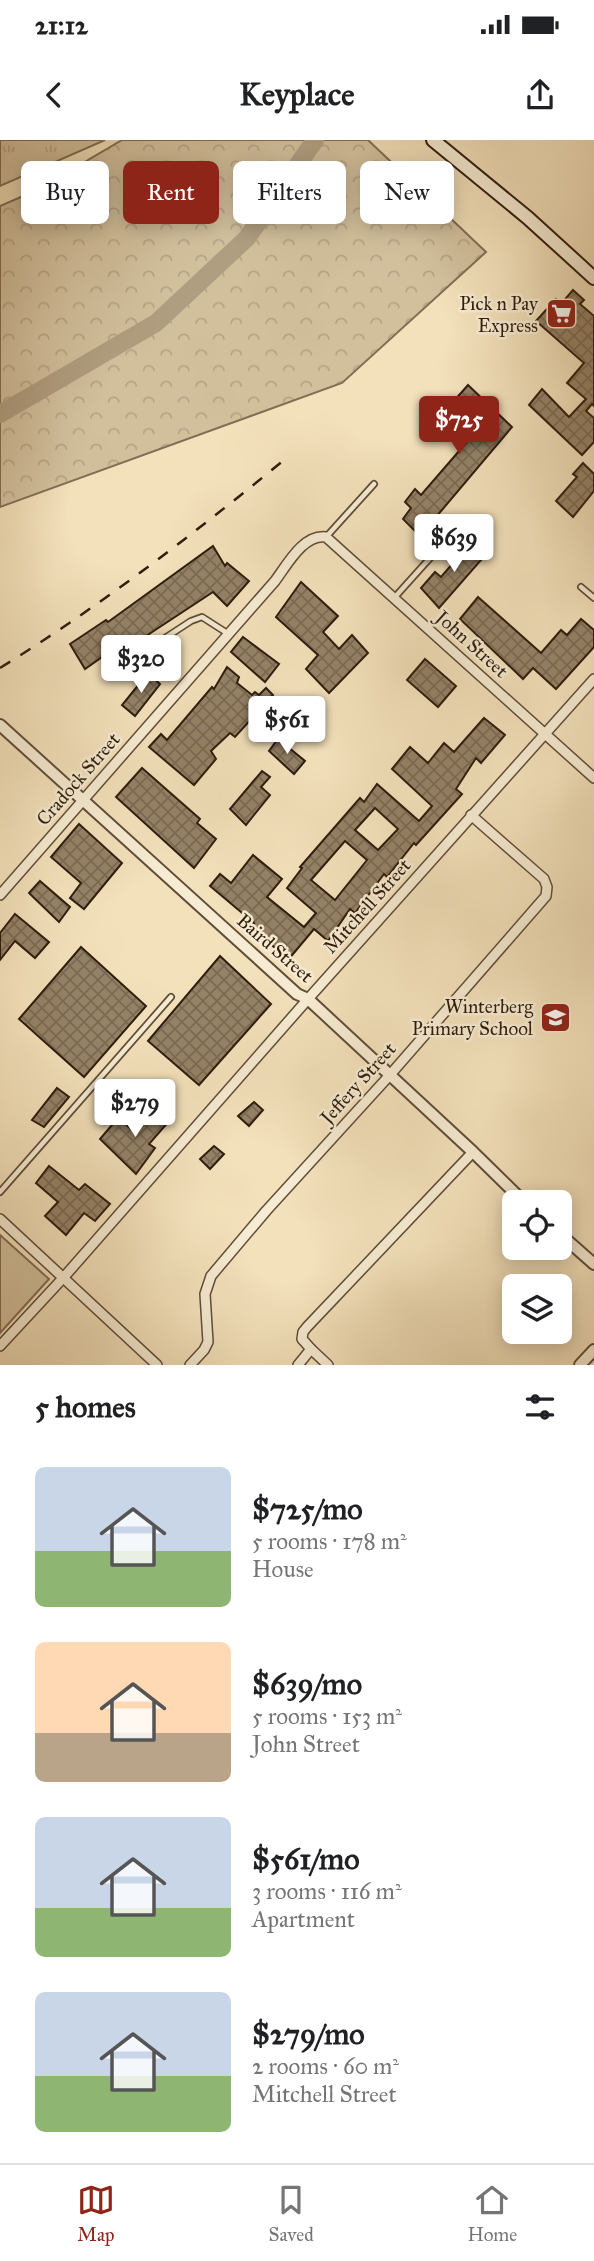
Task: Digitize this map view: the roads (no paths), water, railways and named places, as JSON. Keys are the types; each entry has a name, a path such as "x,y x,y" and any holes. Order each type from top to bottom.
{"main road":[{"path":"433,140 528,218 594,278"}],"street":[{"name":"Cradock Street","path":"0,895 307,542 320,536 326,537"},
{"name":"John Street","path":"326,537 594,778"},
{"name":"Mitchell Street","path":"0,1346 594,679"},
{"name":"Baird Street","path":"0,725 297,994 308,999 512,1190"},
{"name":"Jeffery Street","path":"190,1365 208,1342 205,1294 211,1276 547,894 544,879 471,816"},
{"path":"328,1365 302,1339 303,1332 473,1152"},
{"path":"0,1219 157,1365"},
{"path":"572,1245 594,1264"},
{"path":"298,1365 311,1349"},
{"path":"580,1365 594,1350"}],"lane":[{"path":"326,537 374,484"},
{"path":"395,598 440,547"},
{"path":"582,587 594,598"},
{"path":"116,670 191,621 202,617 228,634"},
{"path":"0,1192 172,996"}],"waterway":[{"path":"0,414 156,323 247,238 315,140"}],"railway":[{"path":"0,668 148,567 289,456"}],"place":[{"name":"Pick n Pay Express","path":"561,314"},
{"name":"Winterberg Primary School","path":"556,1017"}]}
